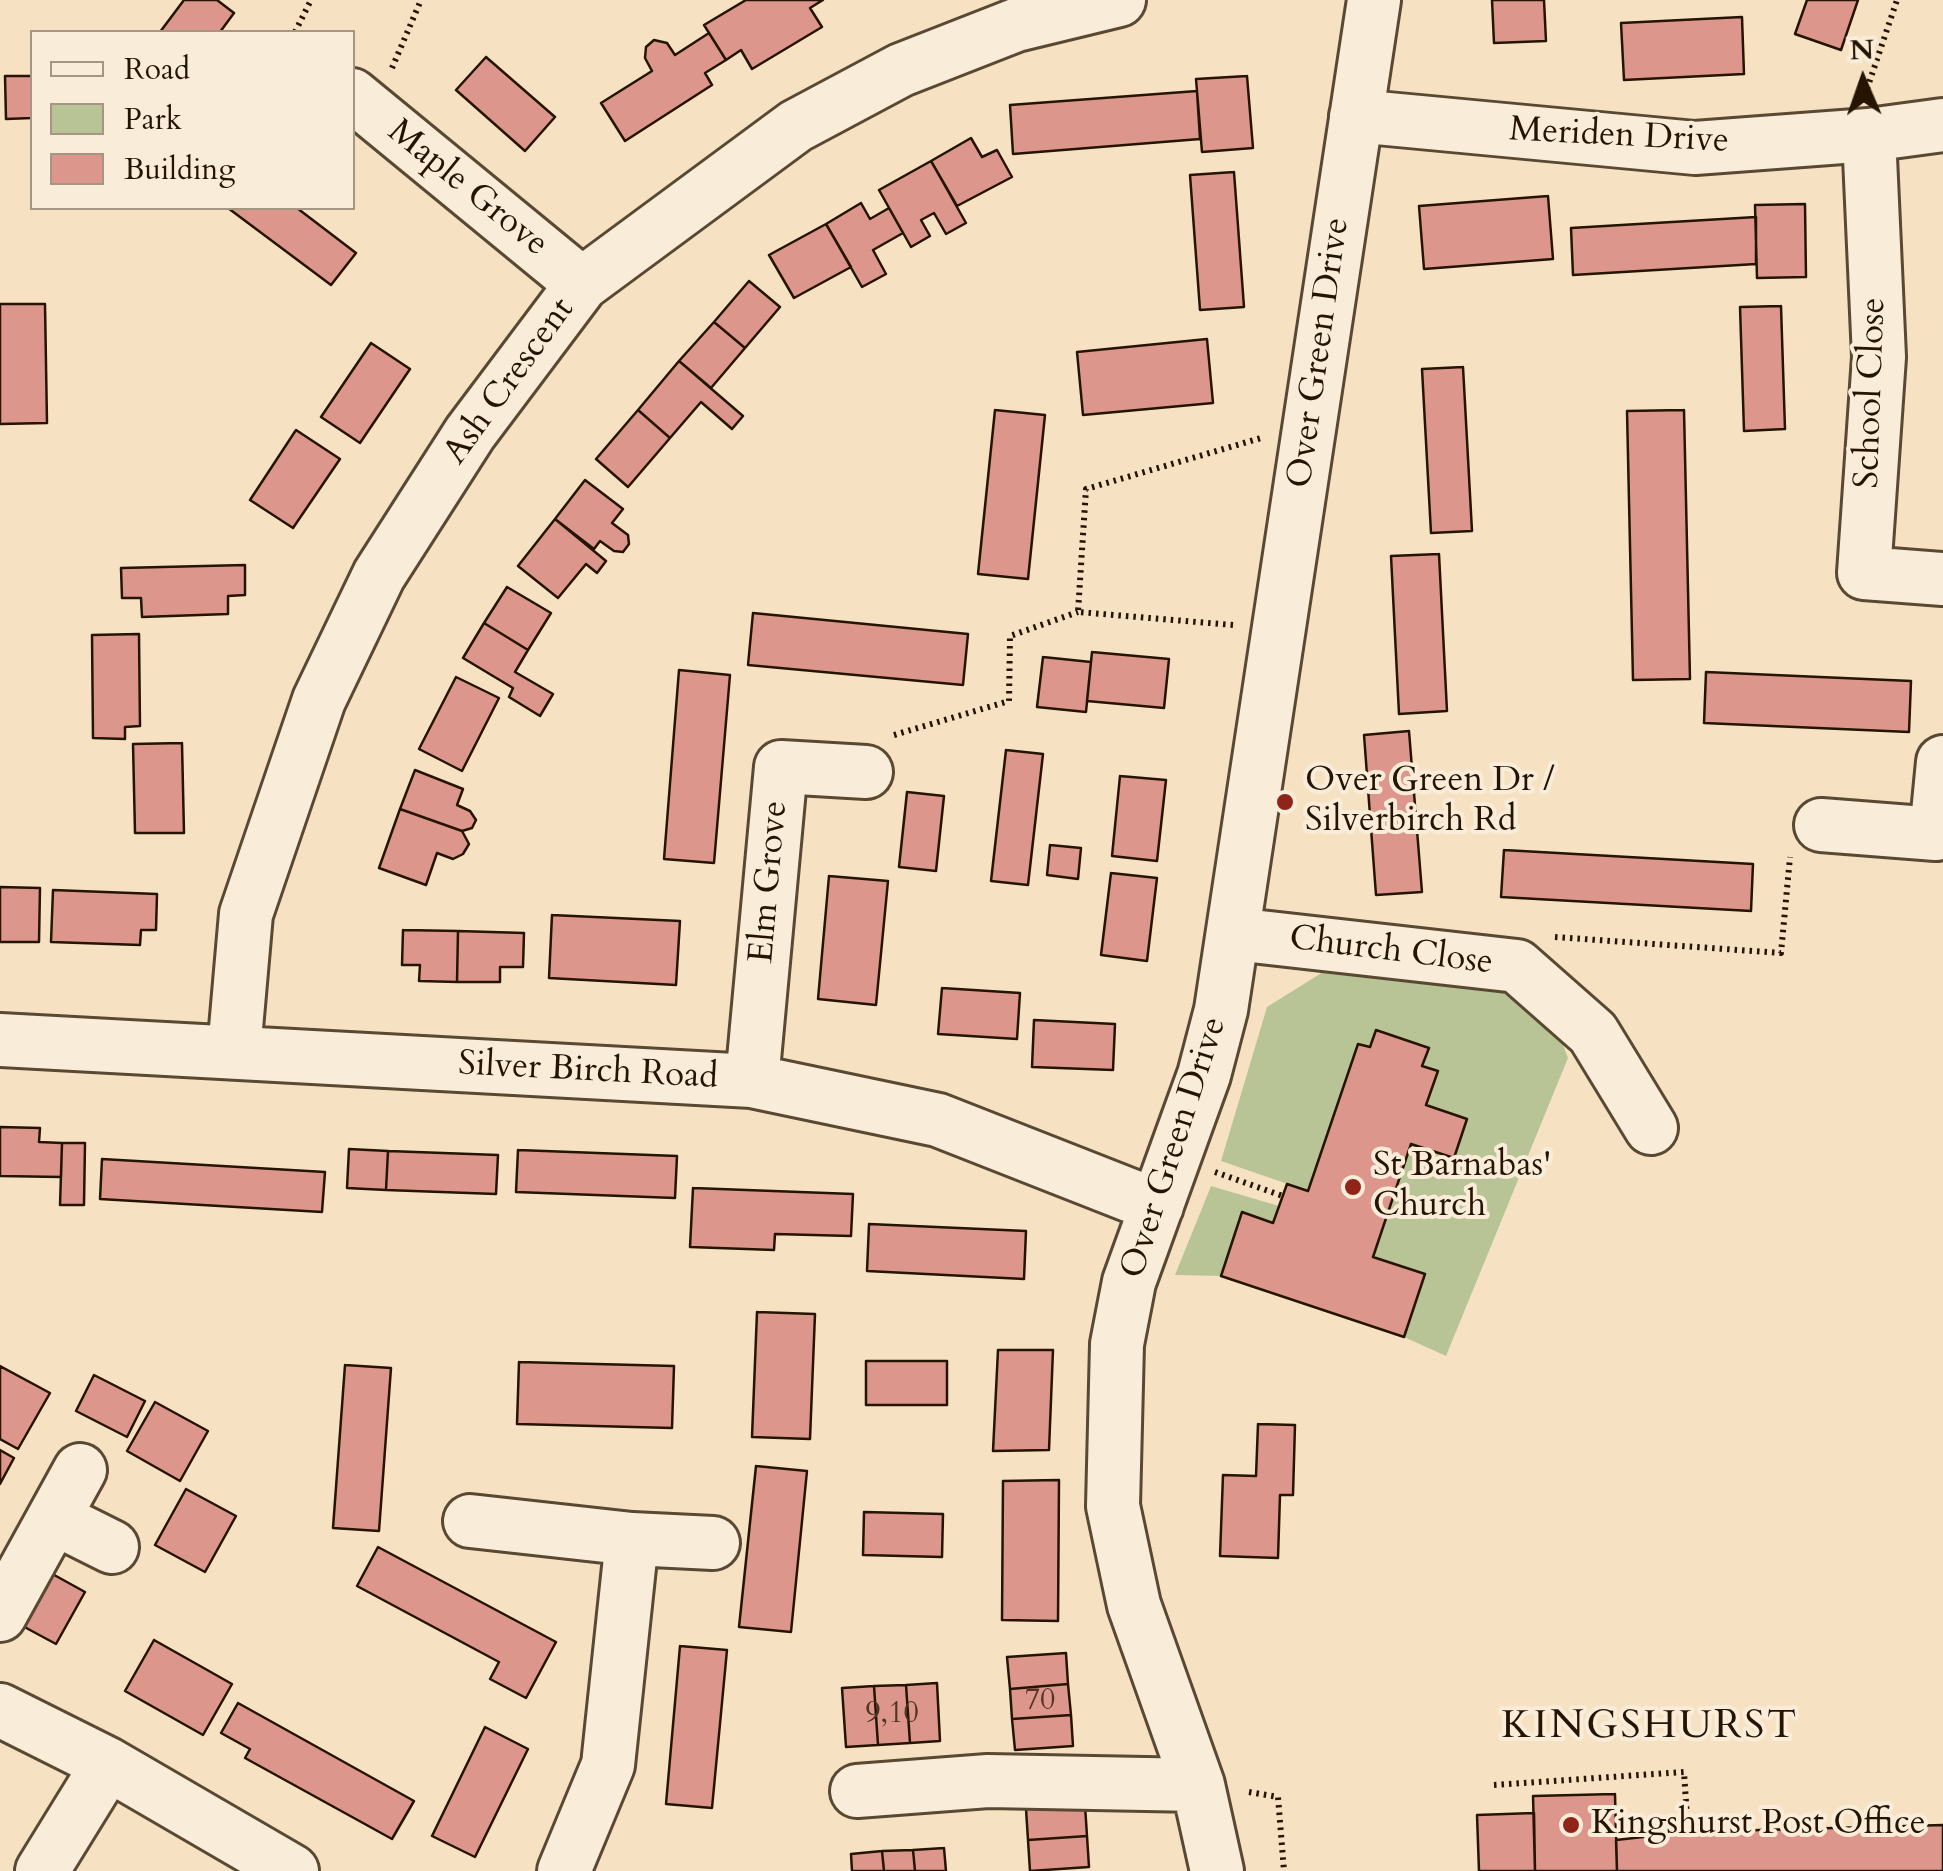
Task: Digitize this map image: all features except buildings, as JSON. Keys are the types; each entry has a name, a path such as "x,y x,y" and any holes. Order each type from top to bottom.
{"street":[{"name":"Ash Crescent","path":"234,1052 246,914 319,700 379,576 470,434 582,284 796,126 1006,12 1119,0"},
{"name":"Over Green Drive","path":"1217,1871 1220,1788 1134,1606 1114,1506 1118,1344 1130,1282 1204,1076 1221,1010 1374,0"},
{"name":"Maple Grove","path":"363,103 582,284"},
{"name":"Meriden Drive","path":"1356,116 1695,148 1860,136 1943,125"},
{"name":"School Close","path":"1860,136 1878,357 1864,573 1941,577"},
{"path":"1821,825 1936,834 1943,762"},
{"name":"Elm Grove","path":"752,1082 781,766 866,772"},
{"name":"Church Close","path":"1234,934 1516,966 1594,1033 1651,1128"},
{"name":"Silver Birch Road","path":"0,1040 752,1082 938,1120 1157,1206"},
{"path":"0,1615 80,1470"},
{"path":"54,1518 112,1547"},
{"path":"470,1521 713,1543"},
{"path":"564,1871 608,1766 632,1538"},
{"path":"0,1710 108,1764 292,1871"},
{"path":"42,1871 108,1764"},
{"path":"857,1791 988,1782 1220,1788"}],"path":[{"path":"295,30 310,0"},
{"path":"363,103 421,0"},
{"path":"1860,136 1897,0"},
{"path":"1078,612 1086,489 1310,424"},
{"path":"866,772 893,771 894,733 1010,701 1010,636 1078,612 1280,628"},
{"path":"1538,936 1781,953 1790,852 1821,825"},
{"path":"1210,1170 1283,1196"},
{"path":"1494,1786 1684,1772 1688,1832"},
{"path":"1220,1788 1278,1797 1284,1871"}],"green space":[{"path":"1323,972 1496,990 1522,1002 1546,1024 1562,1042 1568,1058 1446,1356 1404,1337 1425,1274 1373,1257 1411,1144 1467,1119 1426,1105 1438,1071 1422,1066 1428,1048 1358,1044 1308,1191 1221,1161 1267,1007"},
{"path":"1211,1186 1279,1206 1273,1223 1242,1213 1221,1276 1175,1275"}],"place":[{"name":"Over Green Dr / Silverbirch Rd","path":"1285,802"},
{"name":"St Barnabas' Church","path":"1353,1187"},
{"name":"Kingshurst Post Office","path":"1571,1825"}],"district":[{"name":"KINGSHURST","path":"1650,1728"}]}
